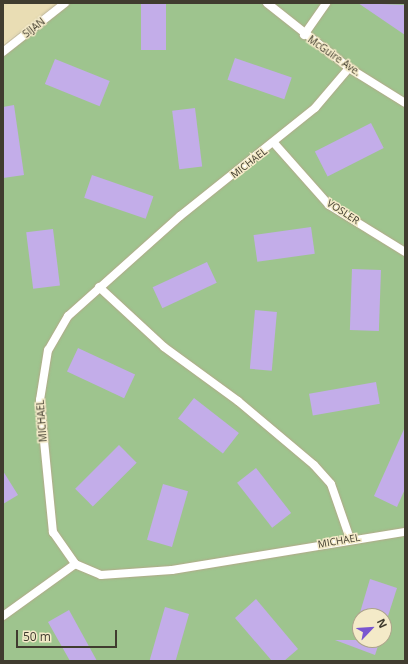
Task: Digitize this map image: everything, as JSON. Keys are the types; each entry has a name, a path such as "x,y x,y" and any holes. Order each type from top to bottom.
{"lane":[{"name":"SIJAN","path":"3,52 65,3"},
{"name":"McGuire Ave.","path":"267,3 304,35 349,68 405,103"},
{"path":"304,35 326,3"},
{"name":"MICHAEL","path":"349,68 315,108 274,143 180,216 68,316 48,350 40,400 53,532 74,564 101,575 172,570 350,539 405,532"},
{"name":"VOSLER","path":"274,143 329,205 405,252"},
{"path":"100,287 164,347 238,401 314,465 331,484 350,539"},
{"path":"3,616 74,564"}],"shaded area":[{"path":"3,3 57,3 3,44"}],"green space":[{"path":"62,3 405,3 405,661 3,661 3,51"}],"building":[{"path":"141,3 166,3 166,50 141,50"},
{"path":"358,3 405,5 405,35"},
{"path":"235,58 292,78 284,99 228,80"},
{"path":"55,59 110,81 100,106 45,84"},
{"path":"14,105 24,175 3,178 3,107"},
{"path":"195,108 202,167 179,169 172,111"},
{"path":"371,123 384,148 328,177 315,152"},
{"path":"92,175 153,196 146,219 84,198"},
{"path":"311,227 315,254 257,262 254,235"},
{"path":"53,229 60,286 33,289 26,232"},
{"path":"207,262 217,283 162,308 153,287"},
{"path":"352,269 381,270 379,331 350,330"},
{"path":"255,310 277,312 272,371 250,369"},
{"path":"78,348 135,375 124,398 67,372"},
{"path":"376,382 380,404 313,415 309,394"},
{"path":"194,398 239,433 223,454 178,418"},
{"path":"405,427 405,489 397,507 374,496"},
{"path":"119,445 137,463 93,507 75,489"},
{"path":"256,468 291,513 272,528 237,483"},
{"path":"3,471 18,495 3,504"},
{"path":"163,484 188,491 172,547 147,540"},
{"path":"370,579 397,588 391,608 361,608"},
{"path":"256,599 298,649 284,661 272,661 235,618"},
{"path":"165,607 189,614 176,661 150,661"},
{"path":"69,610 97,661 70,661 48,622"},
{"path":"335,640 352,640 352,646"},
{"path":"356,648 377,648 375,655"}]}
